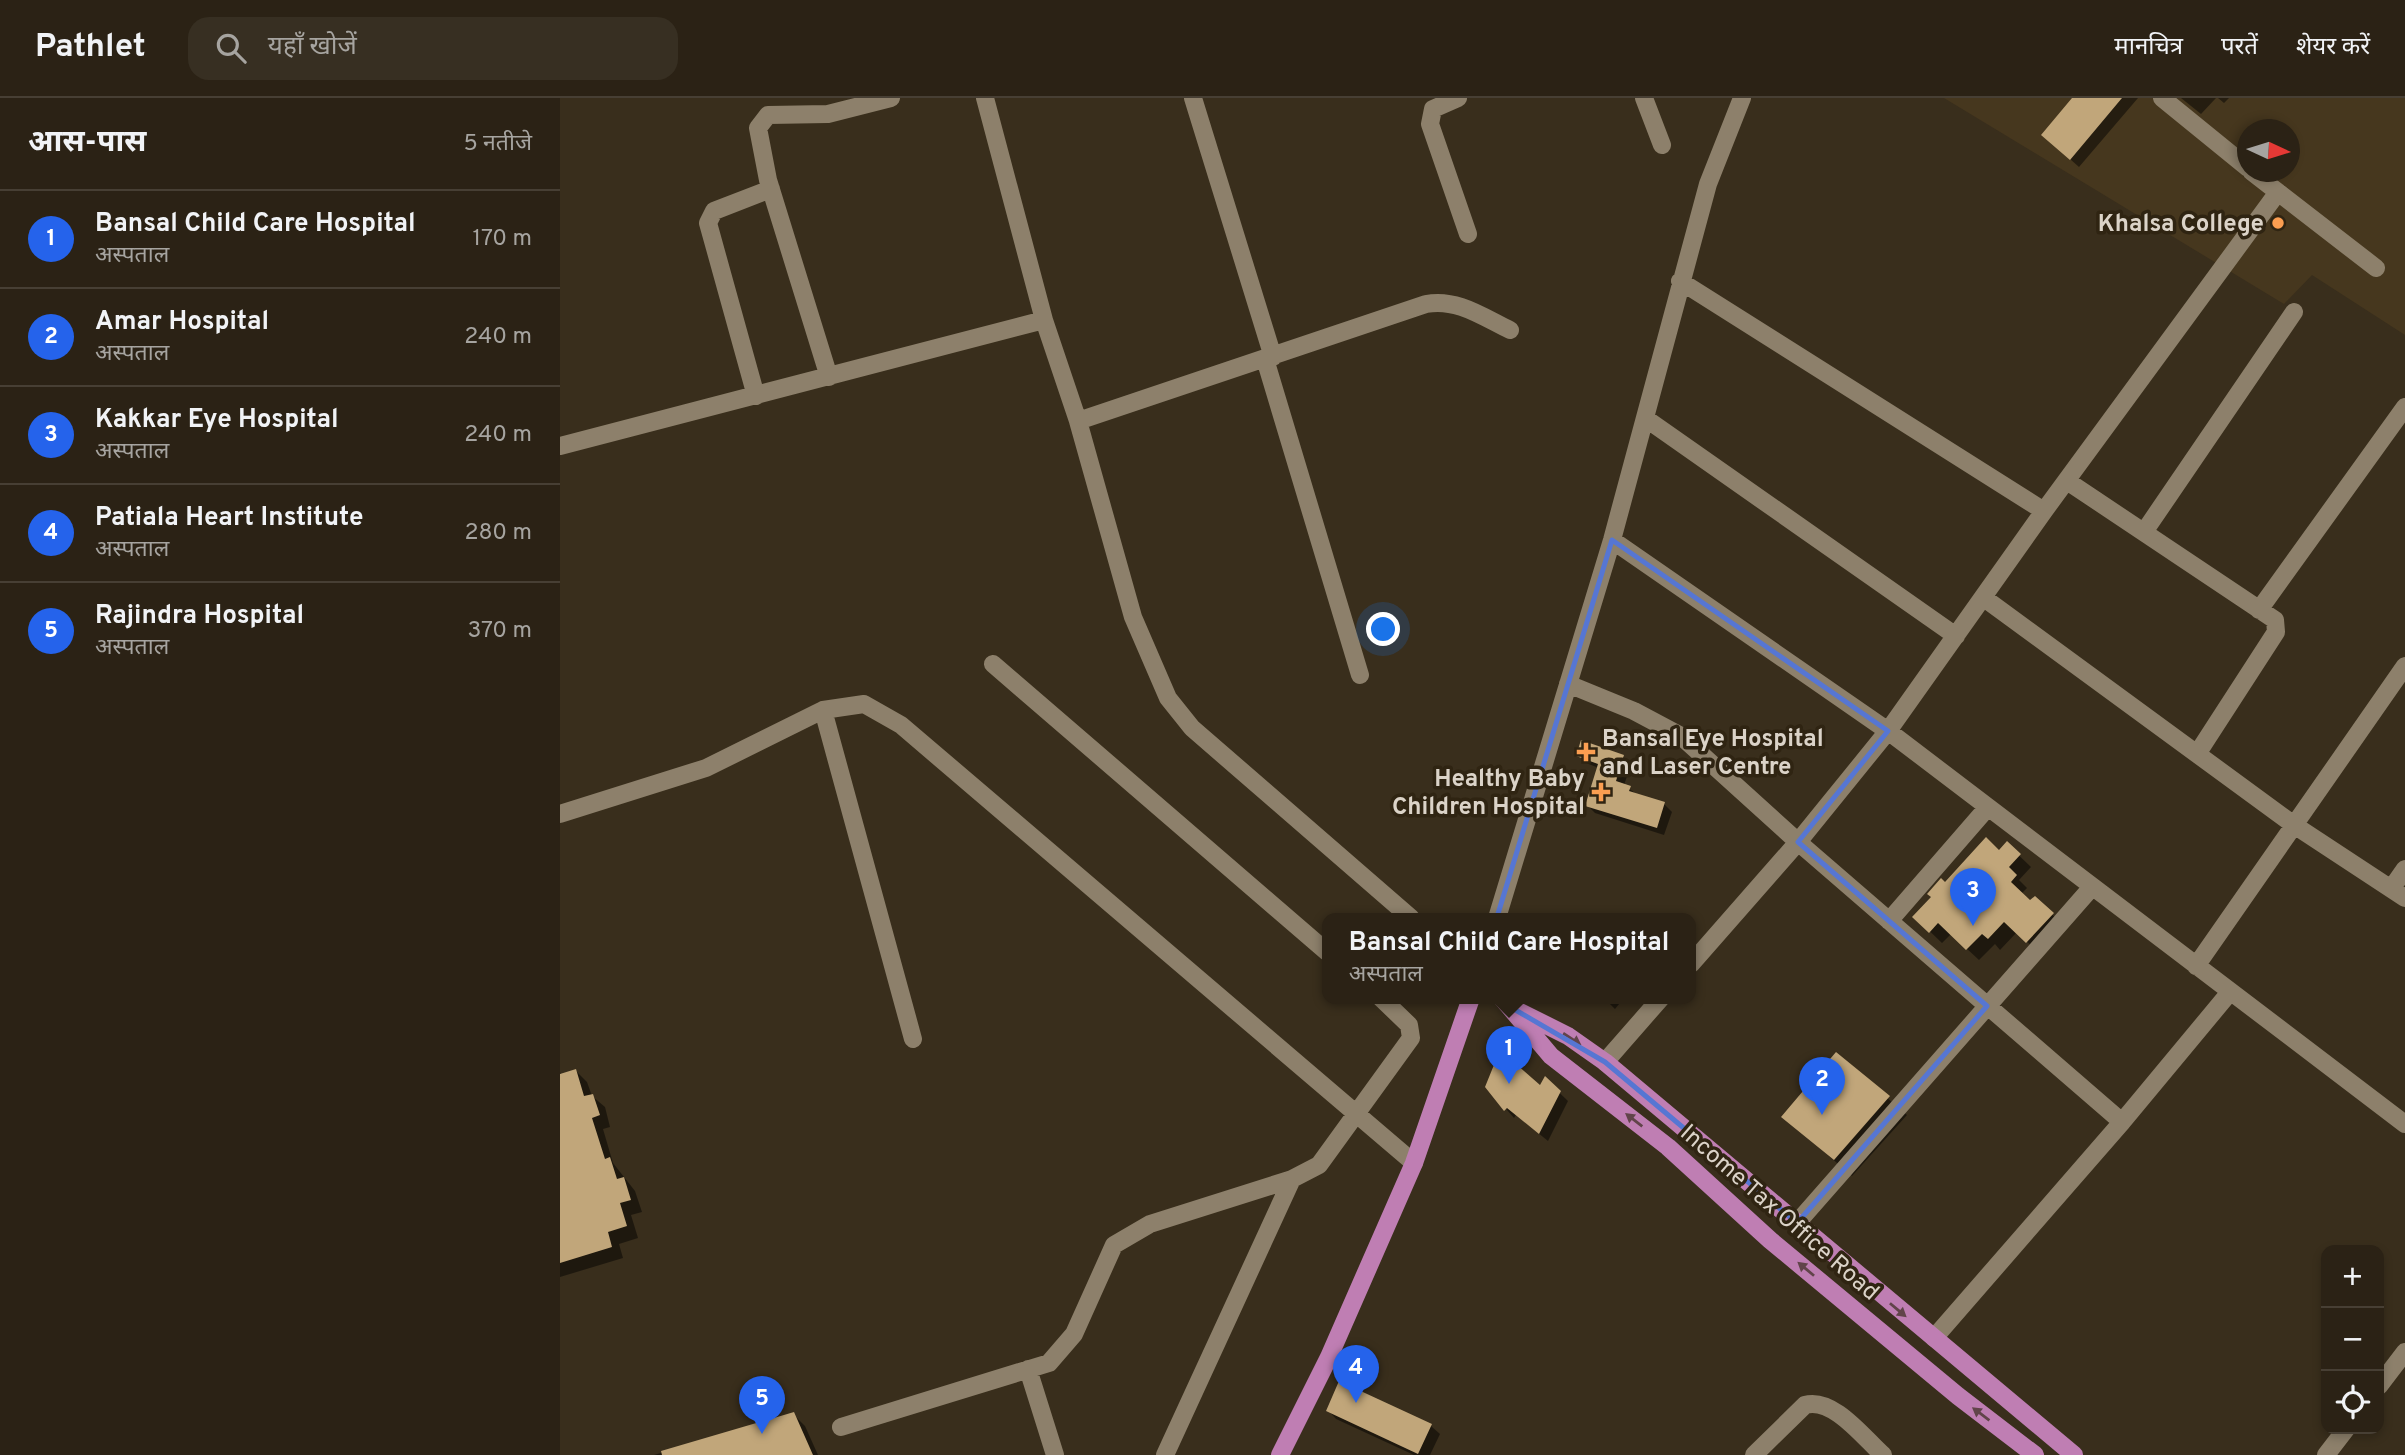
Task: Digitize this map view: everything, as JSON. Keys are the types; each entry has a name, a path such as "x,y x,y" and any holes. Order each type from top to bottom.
{"main road":[{"path":"1285,1452 1414,1163 1469,1004"},
{"name":"Income Tax Office Road","path":"1508,1004 1551,1056 1668,1147 1770,1240 1958,1396 2035,1455"},
{"path":"1509,1004 1567,1036 1605,1062 2074,1455"}],"street":[{"path":"829,377 771,189 757,134 767,106 828,114 891,98"},
{"path":"985,98 1044,320 1078,421 1133,617 1168,698 1192,728 1405,913"},
{"path":"1193,98 1360,675"},
{"path":"1644,98 1662,145"},
{"path":"1499,913 1612,540 1708,184 1742,98"},
{"path":"2162,98 2237,158"},
{"path":"1450,99 1433,108 1430,124 1468,233"},
{"path":"2265,182 2376,268"},
{"path":"756,396 708,223 714,211 771,189"},
{"path":"1696,958 1798,842 1888,731 2044,511 2278,192"},
{"path":"1680,281 2044,511"},
{"path":"1078,421 1441,301 1457,304 1510,330"},
{"path":"2144,532 2294,312"},
{"path":"560,446 1044,320"},
{"path":"2259,610 2405,407"},
{"path":"1646,418 1956,636"},
{"path":"2067,481 2275,620 2276,632 2197,754"},
{"path":"1612,540 1888,731 2405,1124"},
{"path":"1984,598 2294,825 2398,894 2405,869"},
{"path":"993,664 1322,948"},
{"path":"2196,966 2405,666"},
{"path":"1568,684 1634,711 1681,736 1798,842 2122,1122"},
{"path":"560,814 706,768 823,710 864,705 901,725 1414,1163"},
{"path":"823,710 913,1039"},
{"path":"1889,921 1988,807"},
{"path":"1797,1223 2092,887"},
{"path":"1934,1338 2122,1122 2230,992"},
{"path":"841,1427 1049,1363 1074,1334 1114,1245 1150,1224 1292,1179 1319,1165 1411,1038 1409,1025 1387,1004"},
{"path":"1605,1062 1656,1004"},
{"path":"1165,1455 1292,1179"},
{"path":"2384,1379 2405,1352"},
{"path":"1028,1369 1055,1455"},
{"path":"1754,1455 1805,1405 1816,1402 1830,1408 1883,1455"},
{"path":"2326,1455 2342,1434"}],"highlighted area":[{"path":"1612,540 1888,731 1798,842 1987,1006 1797,1223 1605,1062 1512,1008 1479,976"}],"shaded area":[{"name":"Khalsa College","path":"1944,98 2405,98 2405,335 2312,275 2284,304"}],"building":[{"path":"2072,98 2122,98 2070,160 2041,135"},
{"path":"1581,740 1624,755 1616,781 1631,786 1629,791 1665,802 1657,828 1585,806 1598,764 1576,756"},
{"path":"1986,837 1999,850 2007,841 2021,854 2009,867 2017,875 2011,882 2030,900 2035,896 2054,913 2026,943 2004,922 1988,939 1982,934 1966,950 1938,923 1929,933 1912,917 1931,897 1927,894 1941,878 1945,882"},
{"path":"1500,1050 1540,1085 1545,1076 1561,1091 1539,1134 1507,1108 1504,1111 1485,1087"},
{"path":"1836,1052 1890,1096 1834,1160 1781,1117"},
{"path":"576,1069 584,1096 593,1094 600,1115 592,1118 605,1159 610,1157 617,1179 624,1177 631,1200 620,1203 627,1226 608,1232 612,1247 560,1263 560,1074"},
{"path":"1339,1381 1432,1424 1418,1454 1326,1411"},
{"path":"794,1412 813,1455 662,1455 661,1451"}],"place":[{"name":"Khalsa College","path":"2278,223"},
{"name":"Bansal Eye Hospital and Laser Centre","path":"1586,752"},
{"name":"Healthy Baby Children Hospital","path":"1601,792"},
{"name":"Kakkar Eye Hospital","path":"1973,926"},
{"name":"Bansal Child Care Hospital","path":"1509,1084"},
{"name":"Amar Hospital","path":"1822,1115"},
{"name":"Patiala Heart Institute","path":"1356,1403"},
{"name":"Rajindra Hospital","path":"762,1434"}]}
